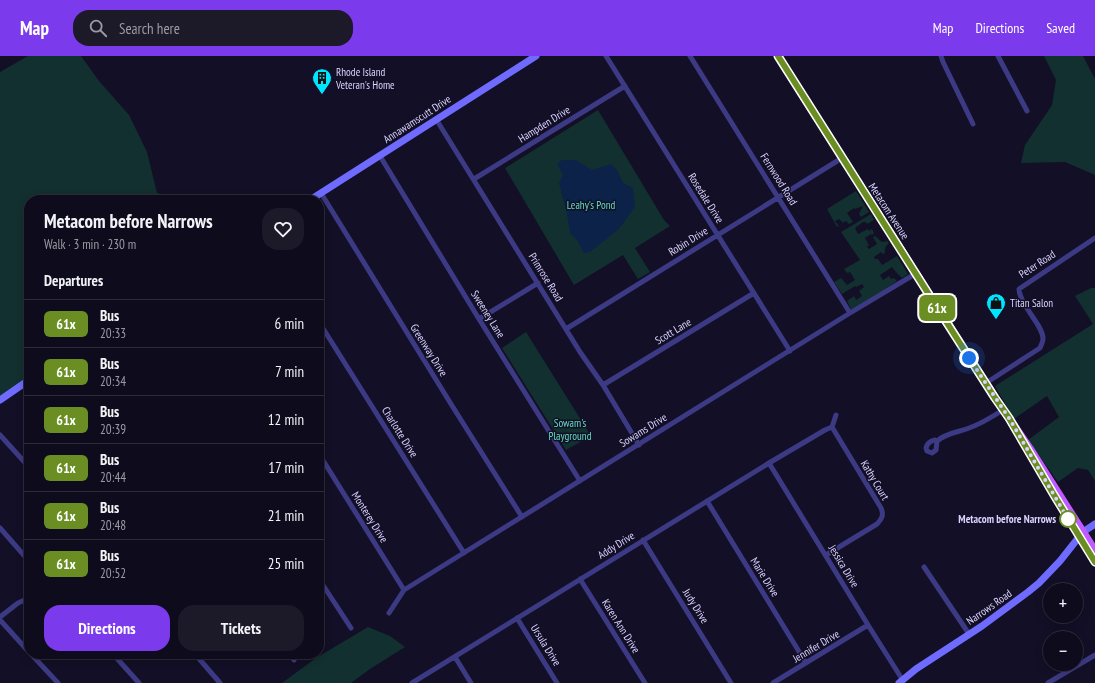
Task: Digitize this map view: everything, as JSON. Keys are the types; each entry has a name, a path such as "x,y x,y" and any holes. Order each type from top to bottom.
{"main road":[{"name":"Metacom Avenue","path":"778,56 1009,418 1054,495 1081,534 1095,551"},
{"name":"Metacom Avenue","path":"1081,534 1095,562"}],"street":[{"name":"Annawamscutt Drive","path":"318,195 536,56"},
{"name":"Rosedale Drive","path":"606,56 790,351"},
{"name":"Fernwood Road","path":"690,56 850,313"},
{"path":"940,56 973,124"},
{"path":"998,56 1027,111"},
{"name":"Hampden Drive","path":"474,179 624,86"},
{"name":"Primrose Road","path":"436,120 566,329 603,385 639,445"},
{"name":"Sweeney Lane","path":"380,156 580,481"},
{"name":"Robin Drive","path":"566,329 842,158"},
{"name":"Greenway Drive","path":"324,198 450,404 522,517"},
{"name":"Peter Road","path":"986,383 1040,348 1042,343 1043,338 1041,332 1023,302 1019,289 1095,238"},
{"name":"Sowams Drive","path":"389,613 404,590 850,313 916,274"},
{"path":"479,319 538,283"},
{"name":"Scott Lane","path":"603,385 754,293"},
{"name":"Charlotte Drive","path":"324,330 464,553"},
{"path":"0,400 24,383"},
{"path":"937,441 942,437 971,428 984,422 1003,410"},
{"path":"832,427 836,415"},
{"name":"Addy Drive","path":"412,683 706,501 832,427"},
{"name":"Kathy Court","path":"826,555 877,524 882,517 881,508 832,427"},
{"path":"0,435 24,462"},
{"name":"Monterey Drive","path":"324,462 404,590"},
{"name":"Jessica Drive","path":"769,463 826,555 900,681"},
{"name":"Marie Drive","path":"706,501 806,663"},
{"name":"Narrows Road","path":"900,681 932,658 1009,608 1034,588 1060,561 1081,534 1095,524"},
{"path":"0,528 24,555"},
{"name":"Judy Drive","path":"643,540 731,683"},
{"path":"924,567 969,634"},
{"name":"Karen Ann Drive","path":"580,579 645,683"},
{"path":"324,587 351,628"},
{"path":"0,617 24,600"},
{"name":"Ursula Drive","path":"517,618 557,683"},
{"path":"0,620 24,646"},
{"name":"Jennifer Drive","path":"773,683 868,625"},
{"path":"1048,683 1095,654"},
{"path":"454,657 471,683"},
{"path":"36,659 58,683"},
{"path":"117,659 139,683"},
{"path":"199,659 220,683"}],"green space":[{"path":"28,56 81,56 99,81 129,115 147,152 157,193 165,195 24,195 24,382 0,399 0,72"},
{"path":"1044,56 1083,56 1095,79 1095,175 1065,162 1021,163 1025,145 1052,105 1056,80"},
{"name":"Leahy's Pond","path":"598,110 664,220 670,226 635,248 650,272 638,279 623,255 574,285 505,168"},
{"path":"856,191 869,212 861,217 859,214 863,206 854,208 847,213 853,222 849,224 846,221 842,223 839,219 835,221 839,226 837,227 827,209"},
{"path":"871,214 874,220 867,224 866,222 863,222 855,228 858,234 868,229 869,231 872,229 874,233 865,238 869,245 867,247 869,249 877,244 873,237 875,236 882,242 887,241 889,243 886,247 885,253 883,254 881,252 874,257 875,259 878,259 882,265 897,256 908,274 902,278 892,267 880,275 883,280 889,276 891,279 894,278 897,281 871,299 851,309 847,301 854,296 856,300 862,296 859,291 864,287 862,284 856,287 855,286 842,294 834,282 841,278 847,285 855,280 850,272 847,273 844,269 860,260 841,232"},
{"path":"1091,288 1095,288 1095,481 1088,470 1078,468 1058,482 1028,440 1059,417 1047,396 1014,419 995,386 1093,324 1075,296"},
{"name":"Sowam's Playground","path":"526,332 591,436 566,450 502,348"},
{"path":"368,627 390,636 405,647 351,683 282,683 315,659 324,659 324,653"}],"water":[{"path":"562,160 576,160 592,170 611,164 617,170 623,183 633,188 635,207 619,229 590,252 584,253 577,240 570,233 559,183 563,175 557,164"}],"bus line":[{"name":"61x","path":"778,56 932,300 1009,418 1095,562"}],"place":[{"name":"Rhode Island Veteran's Home","path":"322,95"},
{"name":"Titan Salon","path":"996,320"},
{"name":"Metacom before Narrows","path":"1068,519"}],"route":[{"path":"969,358 1009,418 1068,519"}]}
